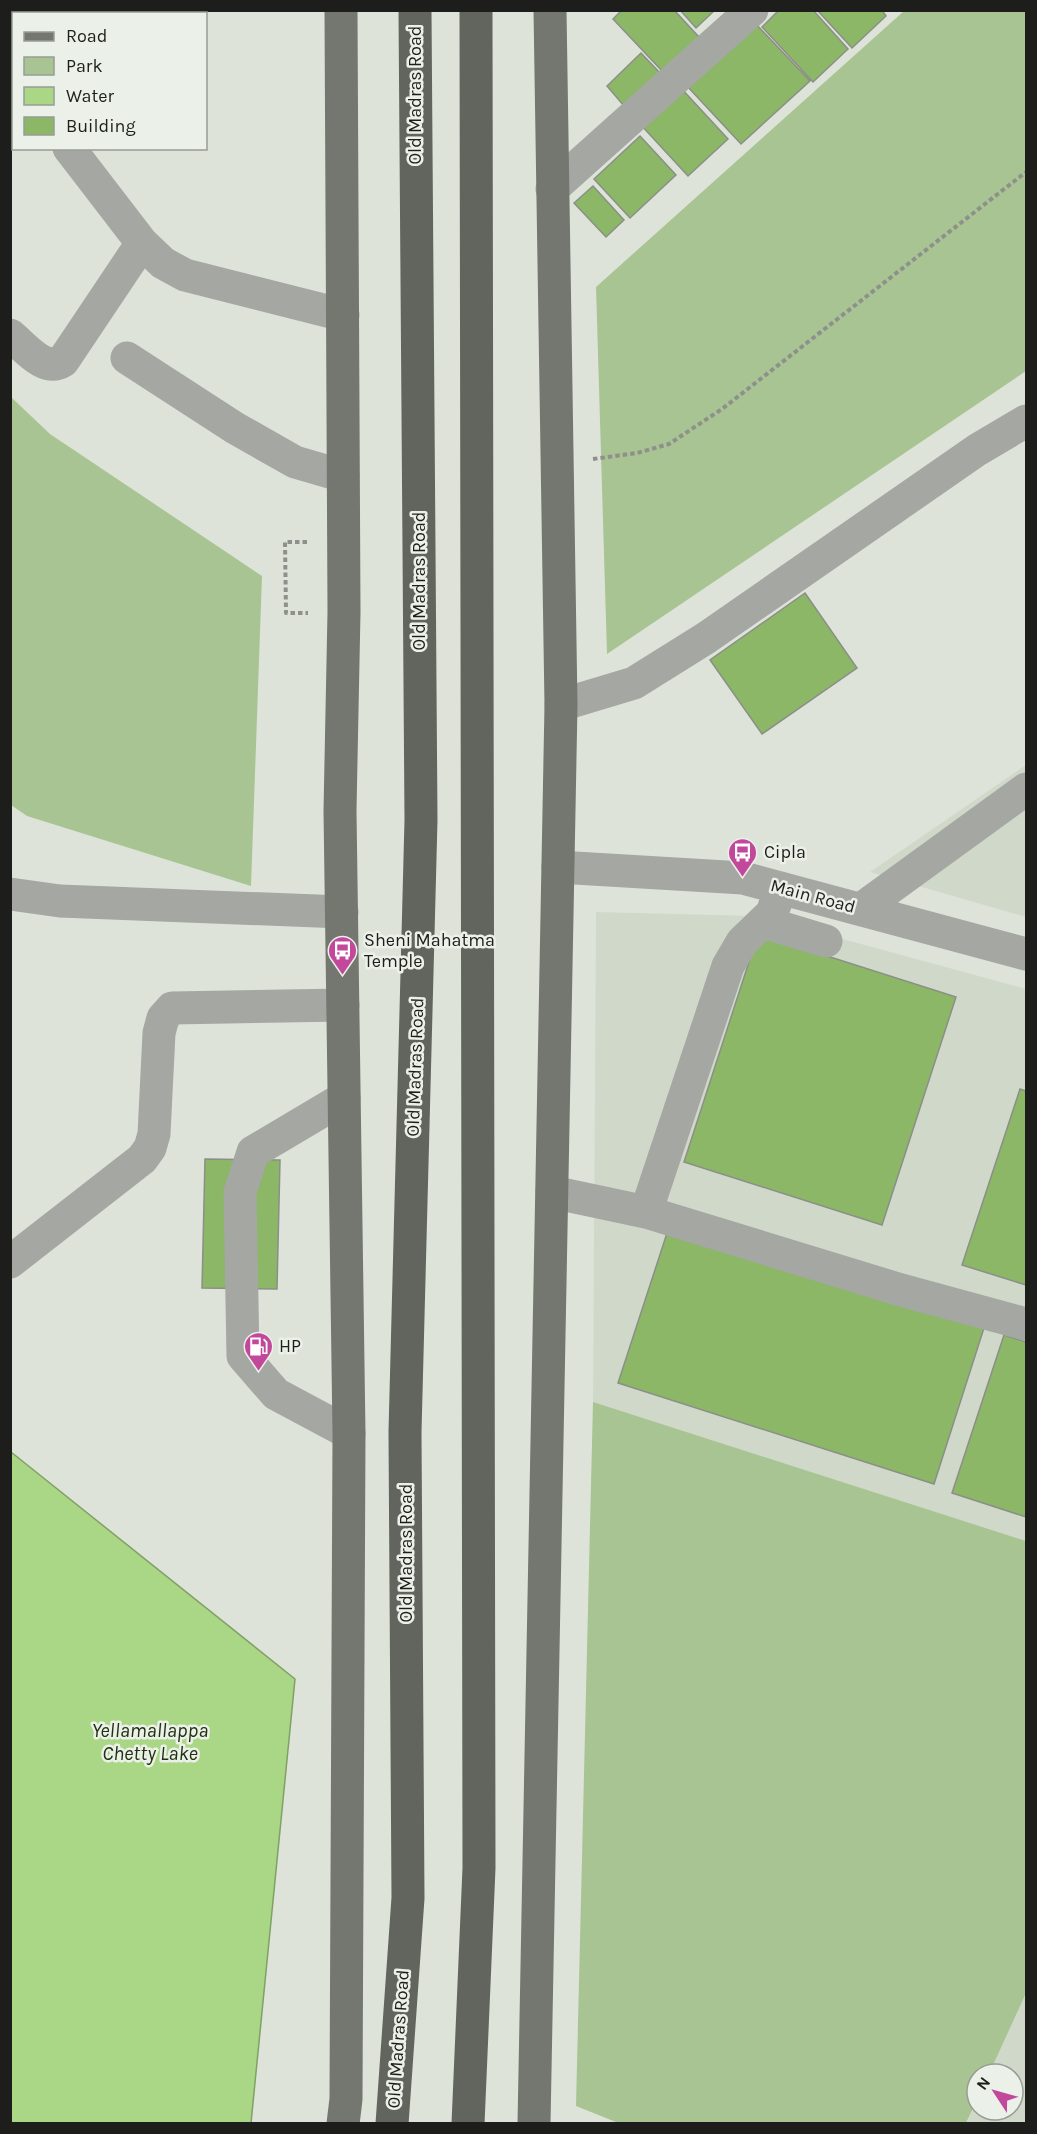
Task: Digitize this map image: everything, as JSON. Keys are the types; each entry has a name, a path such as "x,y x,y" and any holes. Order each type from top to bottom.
{"highway":[{"name":"Old Madras Road","path":"393,2124 408,1898 405,1432 421,820 415,10"},
{"path":"468,2124 478,1868 476,10"}],"main road":[{"path":"341,10 344,657 340,811 349,1433 346,2099 343,2124"},
{"path":"534,2124 561,705 550,10"}],"street":[{"path":"552,189 752,10"},
{"path":"71,150 142,243 164,263 184,275 342,315"},
{"path":"10,335 46,365 56,366 63,361 142,243"},
{"path":"128,358 235,428 295,462 343,476"},
{"path":"561,705 634,683 706,638 977,450 1026,421"},
{"path":"861,909 1026,789"},
{"name":"Main Road","path":"558,867 743,878 1026,954"},
{"path":"646,1212 728,966 742,942 772,913 781,888"},
{"path":"10,894 60,901 342,912"},
{"path":"763,922 826,941"},
{"path":"10,1262 142,1159 150,1148 154,1134 159,1033 163,1018 172,1008 343,1005"},
{"path":"344,1098 253,1152 240,1192 243,1356 276,1394 349,1433"},
{"path":"552,1192 646,1212 901,1290 1026,1324"}],"path":[{"path":"556,464 637,453 669,444 723,410 1026,172"},
{"path":"285,542 286,613"}],"shaded area":[{"path":"1026,765 1026,917 870,872"},
{"path":"596,912 758,916 1026,989 1026,1541 593,1403"},
{"path":"1026,1993 1026,2123 966,2124 967,2122 1025,2122 1025,2062 994,2062"}],"green space":[{"path":"904,11 1026,11 1026,371 607,654 596,287"},
{"path":"11,397 50,434 262,576 251,886 27,816 11,805"},
{"path":"593,1402 1026,1541 1026,1993 994,2062 965,2062 966,2123 621,2124 576,2106"}],"water":[{"name":"Yellamallappa Chetty Lake","path":"11,1452 295,1679 251,2123 11,2123"}],"building":[{"path":"622,10 674,10 699,37 662,71 613,19"},
{"path":"680,10 715,10 696,28"},
{"path":"779,10 813,10 848,49 813,82 762,27"},
{"path":"817,10 882,10 886,16 852,48"},
{"path":"755,23 810,81 741,144 687,86"},
{"path":"641,53 660,73 624,106 607,86"},
{"path":"680,87 728,139 688,176 640,124"},
{"path":"640,136 676,175 630,218 594,179"},
{"path":"593,186 624,220 606,237 574,203"},
{"path":"805,593 857,668 762,734 710,660"},
{"path":"758,934 956,997 882,1225 684,1162"},
{"path":"1020,1089 1026,1091 1026,1285 962,1265"},
{"path":"205,1159 280,1160 277,1289 202,1288"},
{"path":"669,1227 984,1328 934,1484 618,1383"},
{"path":"1004,1335 1026,1342 1026,1517 952,1493"}],"place":[{"name":"Cipla","path":"743,878"},
{"name":"Sheni Mahatma Temple","path":"343,976"},
{"name":"HP","path":"258,1372"}]}
